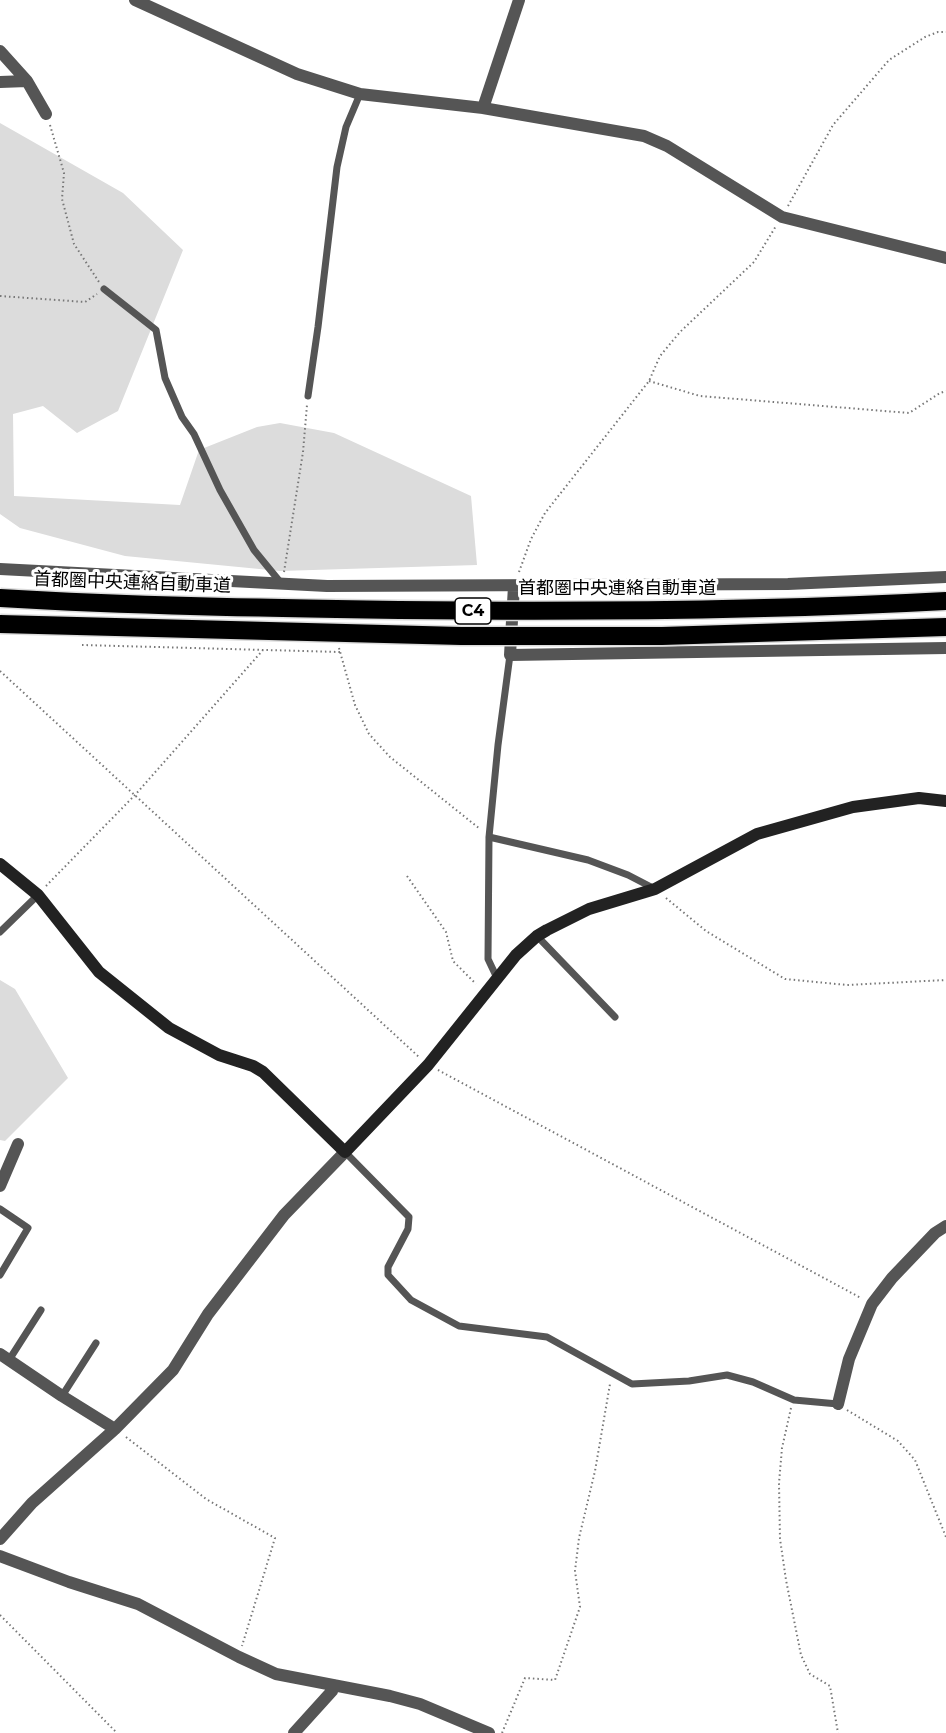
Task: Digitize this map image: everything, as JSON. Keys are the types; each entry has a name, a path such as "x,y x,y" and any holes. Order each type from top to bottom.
{"highway":[{"name":"首都圏中央連絡自動車道","path":"0,598 237,608 650,611 946,601"},
{"name":"C4","path":"0,624 461,636 662,636 946,627"}],"street":[{"path":"135,0 297,74 360,94 483,108 644,136 667,146 782,217 946,258"},
{"path":"483,108 519,0"},
{"path":"0,51 27,81 46,114"},
{"path":"0,82 27,81"},
{"path":"0,569 282,585 788,584 946,577"},
{"path":"514,586 510,655 946,648"},
{"path":"0,1539 32,1503 115,1429 172,1370 208,1314 284,1215 429,1065 516,955 537,936 590,909 655,889 757,834 853,807 919,798 946,801"},
{"path":"0,864 38,895 99,972 169,1028 219,1055 253,1066 263,1072 345,1152"},
{"path":"0,1185 18,1144"},
{"path":"838,1404 849,1359 872,1304 892,1278 928,1240 946,1226"},
{"path":"4,1357 115,1429"},
{"path":"0,1556 69,1582 138,1604 239,1658 276,1674 420,1704 489,1733"},
{"path":"294,1733 332,1691 334,1685"}],"lane":[{"path":"308,396 337,167 346,127 360,94"},
{"path":"104,289 156,330 165,378 182,417 194,434 220,490 254,550 282,585"},
{"path":"497,978 488,959 489,837 510,655"},
{"path":"489,837 588,860 628,875 655,889"},
{"path":"0,932 38,895"},
{"path":"537,936 615,1017"},
{"path":"345,1152 409,1217 408,1229 388,1267 388,1275 411,1300 459,1326 547,1337 632,1384 689,1382 727,1375 753,1382 794,1400 838,1404"},
{"path":"0,1209 27,1228 0,1275"},
{"path":"4,1357 41,1310"},
{"path":"62,1396 96,1342"}],"path":[{"path":"514,586 531,539 545,513 649,381 660,356 680,332 754,262 833,125 888,60 925,37 938,32 946,32"},
{"path":"0,296 85,302 104,289 74,244 62,199 64,173 46,114"},
{"path":"649,381 700,396 909,413 946,391"},
{"path":"282,585 303,452 308,396"},
{"path":"338,641 355,705 369,734 390,757 489,837"},
{"path":"82,645 340,652"},
{"path":"38,895 135,795 263,650"},
{"path":"0,671 429,1065 872,1304"},
{"path":"408,876 446,932 453,960 486,995"},
{"path":"655,889 706,931 785,979 847,985 946,980"},
{"path":"502,1733 525,1678 555,1680 580,1607 575,1571 579,1538 595,1471 604,1407 612,1373"},
{"path":"794,1400 782,1448 779,1483 780,1539 801,1655 810,1674 830,1686 838,1733"},
{"path":"838,1404 898,1441 915,1460 946,1537"},
{"path":"115,1429 206,1499 275,1538 239,1658"},
{"path":"0,1615 117,1733"}],"shaded area":[{"path":"0,123 123,193 183,250 118,411 77,433 43,406 13,414 14,496 180,505 199,450 257,427 280,423 334,433 471,496 477,565 280,571 125,556 20,528 0,514"},
{"path":"0,980 15,989 68,1078 5,1141 0,1140"}]}
